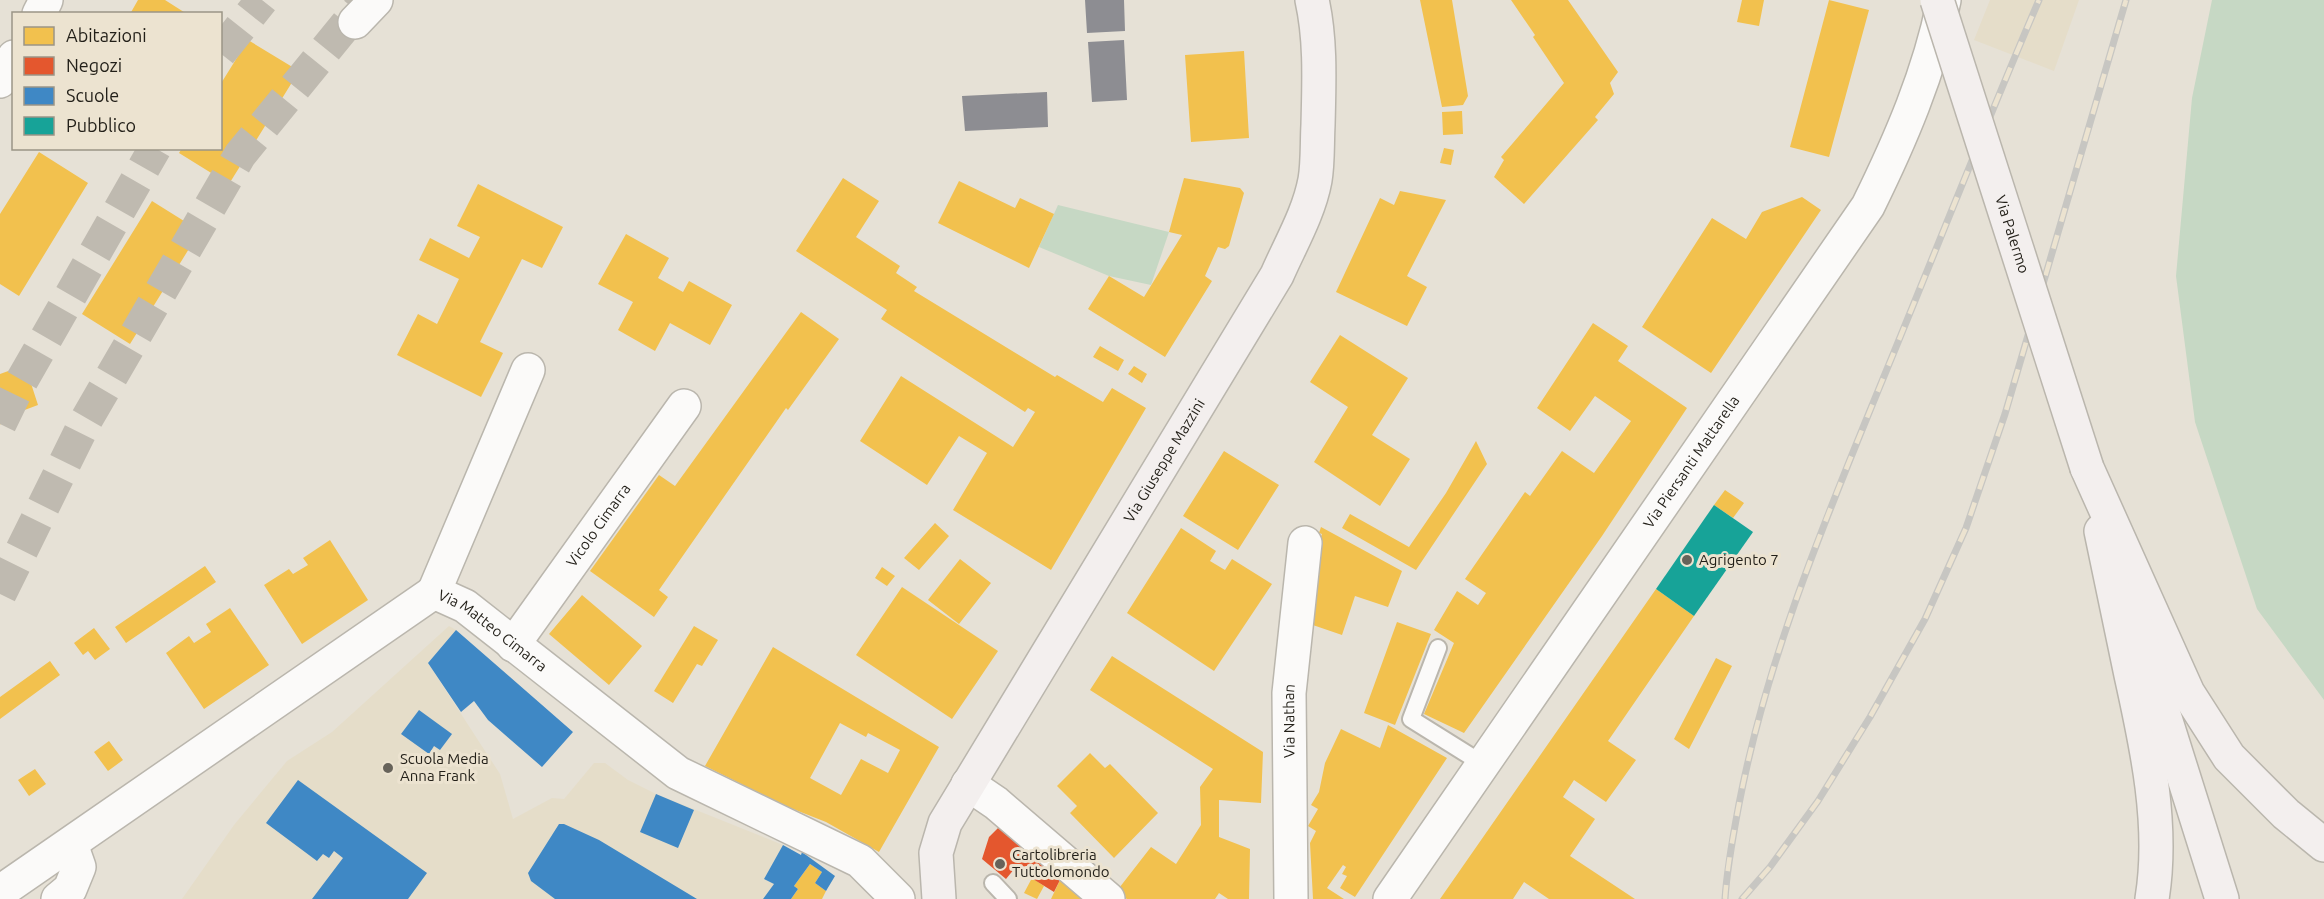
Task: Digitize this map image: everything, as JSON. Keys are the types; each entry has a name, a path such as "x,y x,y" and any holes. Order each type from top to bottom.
{"main road":[{"name":"Via Giuseppe Mazzini","path":"939,899 936,854 945,823 1277,275 1304,214 1315,180 1317,146 1319,75 1316,17 1312,0"},
{"name":"Via Palermo","path":"1937,0 2087,468"},
{"path":"2087,468 2188,693 2229,757 2286,814 2324,845"},
{"path":"2087,468 2148,763 2153,807 2156,875 2152,899"},
{"path":"2087,468 2222,899"}],"street":[{"name":"Via Piersanti Mattarella","path":"1393,898 1868,206 1889,162 1928,63 1944,0"},
{"path":"0,81 12,60"},
{"path":"434,592 528,370"},
{"name":"Vicolo Cimarra","path":"513,645 684,406"},
{"name":"Via Nathan","path":"1291,899 1289,693 1305,543"},
{"name":"Via Matteo Cimarra","path":"0,892 434,592 465,606 678,773 860,861 898,899"},
{"path":"968,784 996,802 1108,899"},
{"path":"58,899 70,889 79,867 71,844"}],"lane":[{"path":"1438,648 1411,719 1483,764"},
{"path":"993,884 1008,899"}],"shaded area":[{"path":"1990,0 2079,0 2054,71 1974,40"},
{"name":"Scuola Media Anna Frank","path":"449,626 456,630 428,663 500,774 513,819 552,798 564,799 594,763 605,763 628,780 656,794 783,845 764,879 774,884 763,899 182,899 234,825 287,761 332,732"}],"green space":[{"path":"2212,0 2324,0 2324,700 2257,609 2195,422 2176,276 2192,98"},
{"path":"1058,205 1169,232 1151,285 1109,276 1039,247"}],"building: Abitazioni":[{"path":"138,0 165,0 184,12 131,12"},
{"path":"1420,0 1452,0 1468,96 1463,105 1442,107"},
{"path":"1511,0 1568,0 1618,72 1610,83 1614,94 1595,117 1598,120 1524,204 1494,177 1504,160 1501,157 1564,83"},
{"path":"1742,0 1764,0 1759,26 1737,22"},
{"path":"1829,0 1869,10 1829,157 1790,147"},
{"path":"248,40 299,71 229,184 179,153 181,150 222,150 222,82"},
{"path":"1244,51 1249,138 1191,142 1185,55"},
{"path":"1462,111 1463,134 1443,135 1442,112"},
{"path":"1444,148 1454,150 1451,165 1440,163"},
{"path":"39,152 88,183 19,296 0,284 0,214"},
{"path":"843,178 879,201 856,237 900,266 896,273 917,287 914,291 1055,377 1057,375 1103,402 1112,388 1146,408 1051,570 953,510 987,453 959,436 927,485 860,441 901,376 1013,447 1035,412 1028,408 1025,412 881,319 887,310 796,251"},
{"path":"1184,178 1240,188 1244,193 1229,246 1225,249 1218,247 1205,276 1212,281 1165,357 1088,309 1109,276 1144,297 1182,235 1169,232"},
{"path":"959,181 1015,208 1020,198 1054,214 1029,268 938,223"},
{"path":"478,184 563,227 542,268 522,259 480,342 503,353 481,397 397,355 418,314 437,324 459,279 419,260 430,238 469,258 480,237 457,226"},
{"path":"1400,191 1446,200 1407,276 1427,287 1407,326 1336,292 1380,198 1394,205"},
{"path":"1802,197 1821,210 1711,373 1642,327 1712,218 1746,239 1762,212"},
{"path":"152,201 200,231 130,344 82,314"},
{"path":"626,234 669,258 658,278 683,292 689,281 732,305 710,345 670,323 655,351 618,330 633,302 598,284"},
{"path":"801,312 839,339 788,410 786,408 659,590 668,597 654,617 590,571 659,475 675,486"},
{"path":"1593,323 1628,346 1618,361 1687,408 1602,536 1464,733 1424,714 1454,643 1434,630 1457,591 1478,605 1486,593 1465,579 1525,492 1530,496 1562,451 1594,473 1631,421 1595,396 1570,431 1537,408"},
{"path":"1340,335 1408,378 1372,435 1410,459 1380,506 1314,462 1348,407 1310,382"},
{"path":"1100,346 1124,360 1118,371 1093,357"},
{"path":"25,365 38,405 3,418 0,425 0,374"},
{"path":"1134,366 1147,374 1142,383 1128,374"},
{"path":"1476,441 1487,464 1416,570 1342,528 1350,514 1409,547 1446,493"},
{"path":"1224,451 1279,485 1238,550 1183,516"},
{"path":"1725,490 1744,503 1733,518 1714,505"},
{"path":"935,523 949,536 919,570 904,558"},
{"path":"1321,527 1402,571 1388,607 1355,596 1342,635 1307,623 1321,555 1315,552 1322,534 1319,533"},
{"path":"1181,528 1216,551 1210,561 1225,570 1232,559 1272,584 1214,671 1127,613"},
{"path":"330,540 368,600 302,644 264,585 289,569 293,574 308,565 303,558"},
{"path":"960,559 991,583 959,624 928,600"},
{"path":"205,566 216,582 126,643 115,627"},
{"path":"882,567 895,576 887,586 875,578"},
{"path":"902,587 998,651 952,719 856,655"},
{"path":"1656,589 1694,616 1608,741 1636,760 1606,802 1574,780 1563,797 1595,819 1570,856 1635,899 1549,899 1524,882 1513,899 1440,899"},
{"path":"582,595 642,646 609,685 549,634"},
{"path":"230,608 269,665 204,709 166,653 189,636 194,643 211,632 206,624"},
{"path":"1397,622 1431,634 1395,725 1364,713"},
{"path":"694,626 718,640 702,666 697,664 673,703 654,691"},
{"path":"94,628 110,649 95,660 88,651 83,655 74,643"},
{"path":"773,647 939,747 879,852 826,822 788,807 705,766","holes":["840,723 866,737 868,733 900,750 888,773 861,759 841,795 810,778"]},
{"path":"1112,656 1263,752 1261,803 1219,800 1219,837 1250,849 1249,899 1228,899 1219,893 1215,899 1127,899 1116,892 1151,847 1176,864 1201,825 1200,787 1213,769 1090,690"},
{"path":"1716,658 1732,666 1689,749 1674,739"},
{"path":"50,661 60,675 0,719 0,697"},
{"path":"1388,725 1447,758 1355,897 1340,888 1347,876 1342,874 1346,867 1343,865 1327,888 1344,899 1313,899 1310,843 1316,831 1308,826 1318,809 1311,805 1319,792 1325,763 1341,729 1380,748"},
{"path":"109,741 123,760 108,771 94,752"},
{"path":"1090,753 1105,768 1110,764 1158,813 1114,858 1070,813 1077,806 1057,786"},
{"path":"35,769 46,784 29,796 18,780"},
{"path":"810,864 822,872 815,883 826,891 822,899 791,899 798,889 794,886"},
{"path":"1062,876 1087,899 1051,899"},
{"path":"1032,878 1044,886 1037,899 1024,893"}],"building: Negozi":[{"path":"1003,823 1062,876 1054,892 1015,868 1006,879 982,859 989,837"}],"building: Scuole":[{"path":"456,630 573,732 542,767 488,720 474,701 461,712 428,663"},
{"path":"419,710 452,734 440,750 434,746 429,754 401,734"},
{"path":"298,780 427,873 408,899 312,899 343,858 334,851 329,858 323,854 317,861 266,823"},
{"path":"656,794 694,810 678,848 640,832"},
{"path":"559,824 564,824 599,840 697,899 555,899 531,881 528,873"},
{"path":"783,845 801,855 802,852 835,876 826,891 815,883 822,872 810,864 794,886 798,889 791,899 763,899 774,884 764,879"}],"building: Pubblico":[{"path":"1714,505 1753,532 1694,616 1656,589"}],"building: Industria":[{"path":"1085,0 1124,0 1125,31 1087,33"},
{"path":"1124,40 1127,100 1092,102 1088,42"},
{"path":"1047,92 1048,127 965,131 962,96"}],"tunnel":[{"path":"222,50 262,0"},
{"path":"0,594 85,422 240,155 366,0"},
{"path":"0,424 17,389 154,150"}],"railway":[{"path":"1725,899 1732,840 1751,750 1765,696 1799,592 1859,437 2039,0"},
{"path":"1742,899 1770,867 1818,801 1870,717 1925,619 1966,528 2005,414 2126,0"}],"place":[{"name":"Agrigento 7","path":"1687,560"},
{"name":"Scuola Media Anna Frank","path":"388,768"},
{"name":"Cartolibreria Tuttolomondo","path":"1000,864"}]}
